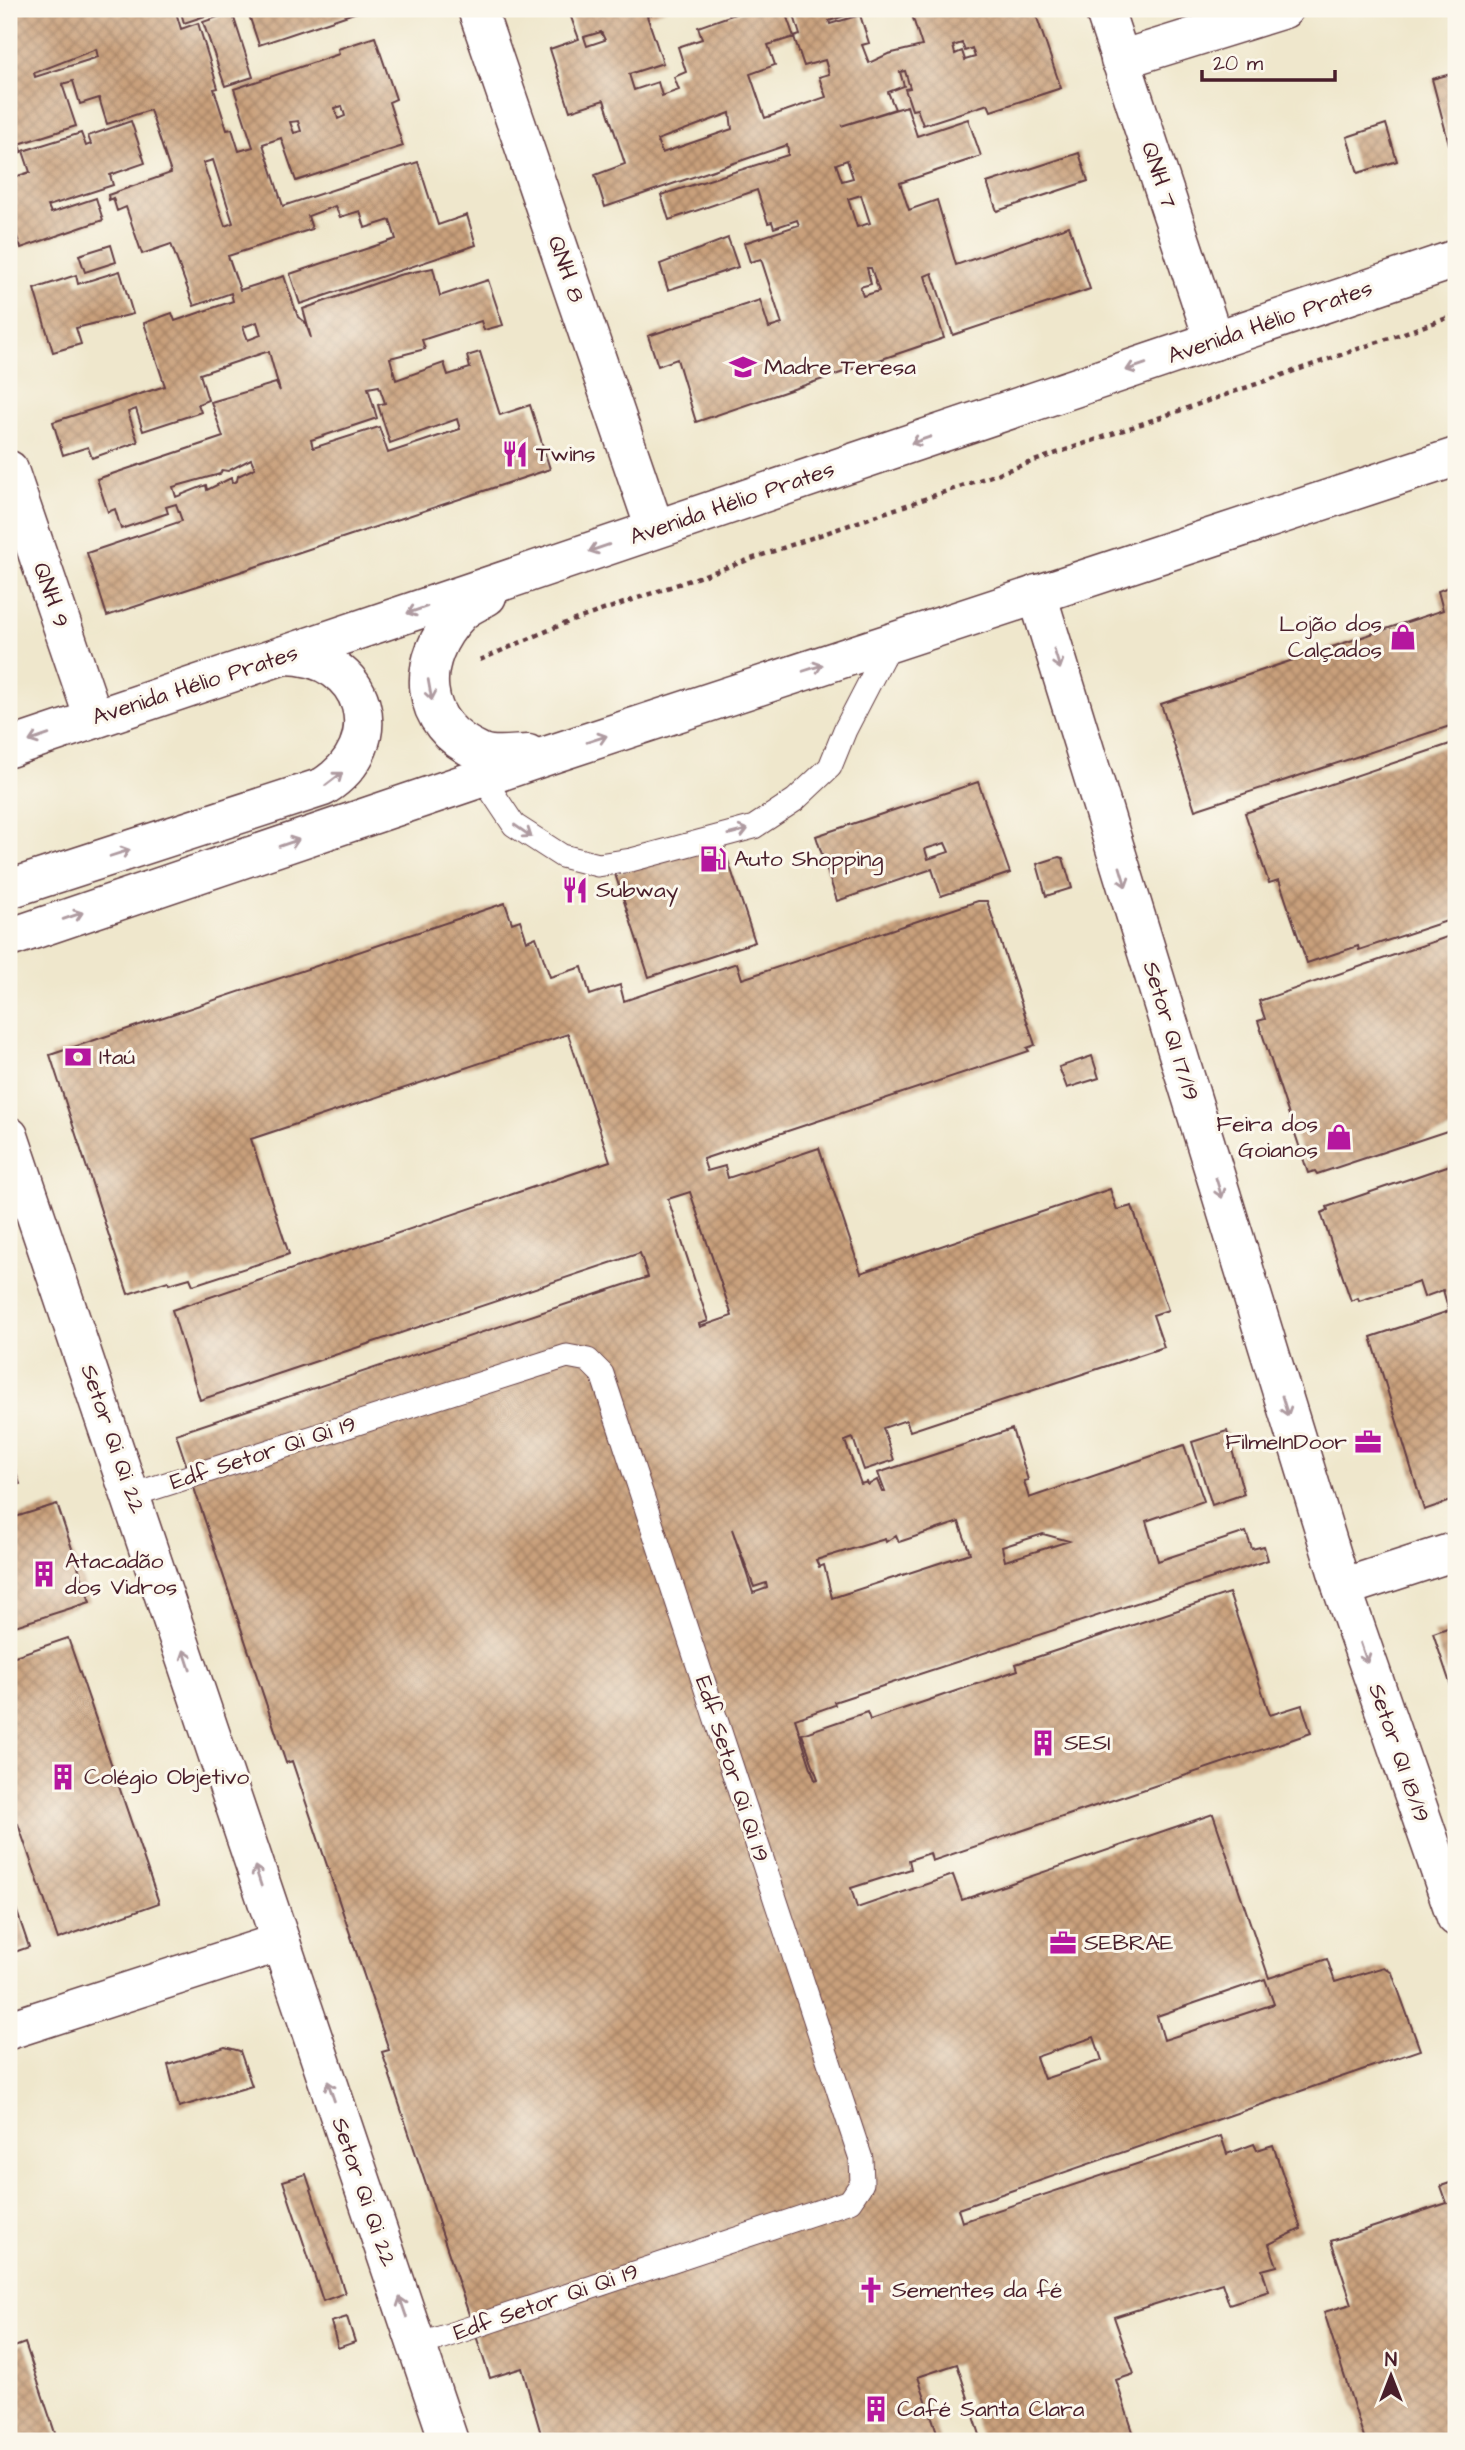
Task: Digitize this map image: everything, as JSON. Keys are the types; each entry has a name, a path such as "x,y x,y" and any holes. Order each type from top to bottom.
{"street":[{"name":"QNH 8","path":"477,9 655,529"},
{"name":"QNH 7","path":"1104,9 1214,341"},
{"path":"1120,60 1284,9"},
{"name":"Avenida Hélio Prates","path":"9,748 1456,259"},
{"path":"9,938 482,777 1456,457"},
{"name":"QNH 9","path":"9,470 94,719"},
{"path":"528,572 461,611 439,638 427,674 430,698 451,734 482,754 552,754"},
{"name":"Setor QI 17/19","path":"1037,594 1342,1588"},
{"path":"9,889 323,787 340,776 353,762 360,745 364,726 358,697 341,672 324,661 305,655 285,655"},
{"name":"Setor Qi Qi 22","path":"9,1136 449,2441"},
{"path":"1342,1588 1456,1552"},
{"name":"Setor QI 18/19","path":"1342,1588 1456,1917"},
{"path":"9,2030 281,1942"}],"lane":[{"path":"482,777 514,825 562,856 597,865 631,860 754,827 795,800 830,767 845,730 890,643"},
{"name":"Edf Setor Qi Qi 19","path":"132,1495 567,1356 587,1360 602,1374 861,2159 862,2183 850,2201 416,2346"}],"path":[{"path":"430,698 459,693 459,679 468,665 563,624 1456,315"}],"building":[{"path":"29,9 175,9 181,29 198,23 218,88 214,89 227,130 232,129 239,151 253,147 234,89 339,54 338,49 375,37 396,99 389,102 403,146 296,181 281,138 263,144 283,206 418,162 438,225 467,215 476,245 300,304 290,274 396,239 390,220 365,228 360,211 340,217 335,206 308,216 312,229 228,256 240,290 284,276 298,317 305,322 311,338 303,309 399,275 433,268 440,296 488,280 503,325 484,330 481,321 422,340 425,349 390,358 396,380 444,363 448,375 470,368 467,356 480,352 500,415 530,405 550,469 107,616 87,553 182,521 176,504 166,507 168,513 121,529 115,509 108,512 97,479 223,437 211,402 276,383 280,391 269,352 266,352 200,374 208,400 198,404 201,412 143,431 136,409 128,412 138,442 92,458 88,447 63,455 53,422 165,386 144,323 172,313 175,321 233,301 231,293 194,306 171,244 142,254 126,207 117,211 113,198 109,200 108,195 171,173 150,110 107,124 99,98 80,104 73,81 62,84 76,126 19,144 21,152 9,156 9,16","holes":["96,49 98,57 35,77 34,73","342,106 345,116 338,119 335,108","298,121 301,131 294,133 290,122","213,160 233,223 225,226 203,163","257,322 261,335 248,340 243,327","379,386 385,403 378,405 390,443 457,419 460,429 388,453 379,427 313,448 311,440 377,418 368,388","251,459 255,468 238,476 237,481 232,483 231,478 207,490 206,485 176,497 173,487 220,474 222,470 228,471"]},
{"path":"180,9 226,9 184,23"},
{"path":"247,9 366,9 259,45"},
{"path":"568,9 667,9 647,16 663,63 629,74 634,90 658,82 662,96 679,90 674,77 686,72 678,47 702,39 698,27 749,9 784,9 794,37 800,35 792,9 825,9 827,16 826,9 866,9 829,21 830,24 860,15 869,43 862,45 869,63 888,54 922,46 910,9 1034,9 1061,88 991,111 988,104 923,125 917,109 912,110 905,89 910,88 905,71 900,72 904,86 888,92 895,109 841,126 907,106 917,136 968,119 981,156 900,183 909,210 937,200 956,265 1069,226 1090,289 953,335 932,273 925,276 944,338 696,422 677,359 658,366 648,336 760,300 769,328 782,324 761,259 750,262 744,243 799,225 797,220 774,228 772,222 768,223 757,190 669,220 661,195 788,155 787,145 605,207 595,175 625,164 604,100 570,111 550,49 579,39","holes":["601,32 605,40 587,46 584,37","794,37 804,66 825,60 829,74 819,77 826,97 765,118 750,74 775,65 768,45","962,43 965,51 972,48 975,57 965,60 962,51 955,54 953,46","730,113 732,129 662,153 657,140","847,160 853,178 842,181 836,164","861,195 870,223 857,227 848,199","867,268 871,268 879,291 863,296 860,287 871,284"]},
{"path":"232,12 253,77 225,86 203,22"},
{"path":"1451,74 1452,81 1456,80 1456,143 1449,144 1432,79"},
{"path":"131,121 145,163 110,175 113,185 48,206 51,213 96,198 103,220 21,248 13,226 9,227 9,179 30,172 23,151 81,133 86,146 91,144 88,136"},
{"path":"1386,124 1397,161 1358,173 1347,137"},
{"path":"1079,153 1088,181 997,211 987,183"},
{"path":"728,238 738,267 668,290 660,264"},
{"path":"111,245 116,262 85,272 79,255"},
{"path":"120,271 133,314 76,328 81,344 53,352 34,289 76,275 78,284"},
{"path":"1456,584 1456,724 1195,810 1161,704 1443,610 1438,591"},
{"path":"1456,742 1456,918 1359,950 1358,946 1307,963 1279,880 1269,883 1245,813"},
{"path":"978,782 1010,873 941,896 932,869 837,901 816,836","holes":["945,843 949,852 928,859 925,849"]},
{"path":"721,839 755,942 649,977 615,874"},
{"path":"1063,858 1072,888 1046,896 1037,864"},
{"path":"978,901 987,901 1035,1045 1027,1048 1029,1051 703,1159 707,1171 725,1166 728,1178 819,1148 861,1273 1110,1189 1117,1210 1132,1206 1168,1310 1153,1315 1164,1347 910,1431 906,1420 883,1428 894,1460 864,1470 853,1438 845,1441 861,1484 867,1482 868,1485 877,1480 882,1492 885,1492 878,1473 1012,1429 1028,1480 1024,1481 1029,1498 1184,1445 1204,1501 1146,1521 1158,1561 1246,1532 1252,1549 1264,1546 1268,1560 834,1702 835,1705 795,1719 815,1780 818,1779 802,1734 867,1712 870,1720 1018,1670 1016,1664 1229,1593 1270,1715 1302,1705 1311,1733 932,1861 930,1853 909,1860 911,1869 851,1888 857,1908 953,1875 962,1900 1213,1814 1269,1978 1327,1959 1335,1982 1384,1967 1392,1973 1420,2050 958,2209 962,2222 1221,2136 1227,2154 1254,2144 1257,2150 1273,2145 1301,2229 1269,2244 1277,2266 1262,2270 1269,2291 1229,2304 1222,2283 1114,2317 1134,2374 1116,2380 1136,2441 982,2441 957,2364 918,2377 940,2441 543,2441 522,2368 490,2378 382,2052 389,2050 292,1761 286,1763 176,1434 648,1277 640,1253 200,1400 172,1310 610,1161 568,1034 251,1139 289,1254 193,1285 190,1278 169,1284 168,1281 128,1294 50,1055 505,903 512,923 520,920 527,941 536,937 550,977 582,967 590,995 620,985 624,1001 737,963 742,979","holes":["690,1192 732,1316 700,1327 699,1324 708,1321 668,1199","959,1522 970,1553 832,1598 824,1565 819,1567 816,1560 885,1539 886,1542 896,1535 899,1542","732,1529 754,1587 766,1583 767,1588 753,1593","1043,1534 1069,1541 1005,1561 1002,1547","1265,1979 1274,2004 1164,2040 1157,2016","1094,2037 1102,2060 1044,2079 1036,2057"]},
{"path":"1456,934 1456,1128 1317,1174 1315,1171 1308,1173 1258,1021 1265,1019 1259,1001"},
{"path":"1092,1056 1099,1078 1067,1088 1059,1067"},
{"path":"1456,1163 1456,1499 1424,1510 1371,1337 1449,1311 1443,1290 1424,1297 1419,1282 1359,1301 1358,1298 1351,1301 1321,1213 1328,1210 1327,1207"},
{"path":"1227,1431 1244,1494 1212,1505 1192,1442"},
{"path":"9,1453 20,1484 9,1488"},
{"name":"Atacadão dos Vidros","path":"57,1504 90,1602 9,1628 9,1519"},
{"path":"1456,1625 1456,1701 1433,1633"},
{"name":"Colégio Objetivo","path":"68,1638 159,1903 58,1939 18,1824 9,1827 9,1658"},
{"path":"9,1888 29,1947 9,1954"},
{"path":"225,2047 240,2051 252,2086 179,2107 168,2065"},
{"path":"306,2174 345,2293 323,2301 283,2181"},
{"path":"1456,2181 1456,2441 1365,2441 1324,2312 1352,2304 1331,2241 1447,2203 1441,2186"},
{"path":"347,2317 355,2342 338,2348 331,2322"},
{"path":"25,2343 56,2436 42,2441 9,2441 9,2349"}],"place":[{"name":"Madre Teresa","path":"743,367"},
{"name":"Twins","path":"515,454"},
{"name":"Lojão dos Calçados","path":"1403,637"},
{"name":"Auto Shopping","path":"713,859"},
{"name":"Subway","path":"575,890"},
{"name":"Itaú","path":"78,1057"},
{"name":"Feira dos Goianos","path":"1339,1137"},
{"name":"FilmeInDoor","path":"1368,1442"},
{"name":"Atacadão dos Vidros","path":"44,1574"},
{"name":"SESI","path":"1043,1743"},
{"name":"Colégio Objetivo","path":"63,1777"},
{"name":"SEBRAE","path":"1063,1943"},
{"name":"Sementes da fé","path":"871,2290"},
{"name":"Café Santa Clara","path":"876,2409"}]}
